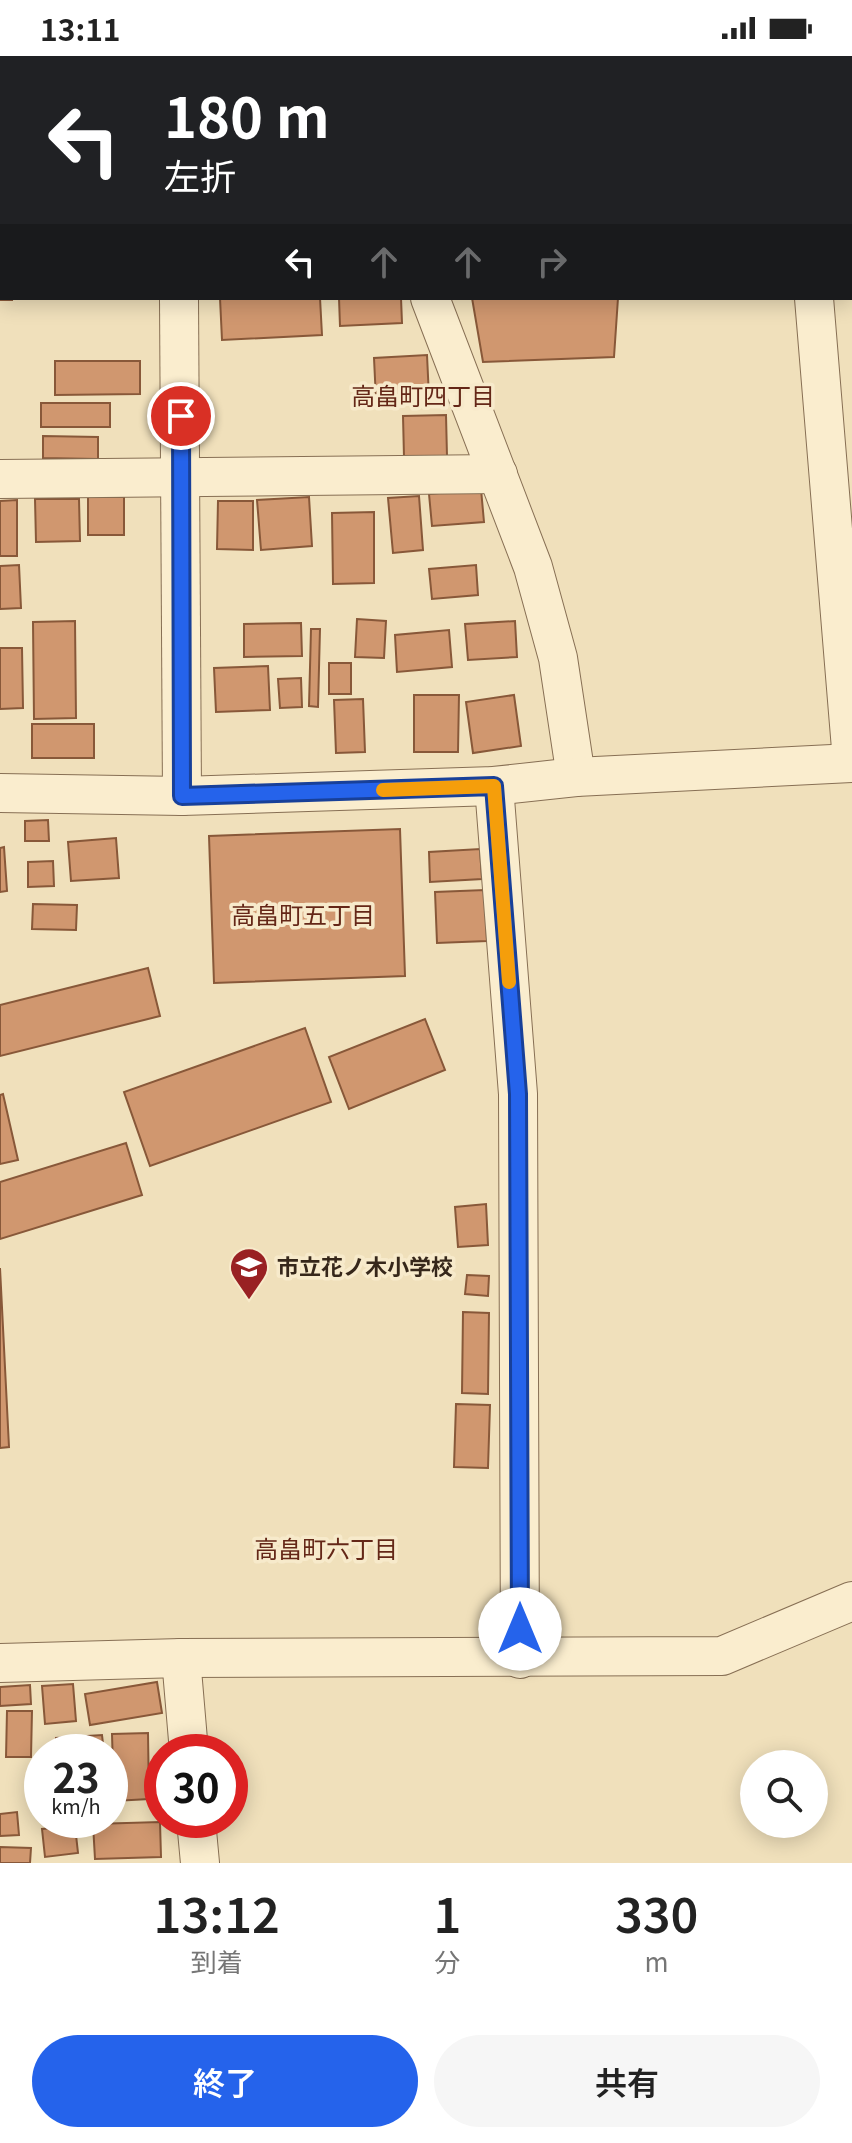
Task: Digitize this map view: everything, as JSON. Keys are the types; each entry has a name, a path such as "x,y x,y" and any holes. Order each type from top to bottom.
{"street":[{"path":"179,300 182,796"},
{"path":"431,300 533,567 558,658 576,777"},
{"path":"0,793 182,796 494,786 576,777 852,762 814,300"},
{"path":"0,479 498,474"},
{"path":"494,786 518,1094 520,1659"},
{"path":"0,1663 181,1658 722,1656 852,1601"},
{"path":"181,1658 187,1734"},
{"path":"198,1838 200,1863"}],"building":[{"path":"220,300 320,300 322,335 222,340"},
{"path":"339,300 401,300 402,323 340,326"},
{"path":"472,300 618,300 614,357 483,362"},
{"path":"427,355 429,397 376,400 374,358"},
{"path":"55,361 140,361 140,394 55,395"},
{"path":"41,403 110,403 110,427 41,427"},
{"path":"446,415 447,456 404,457 403,416"},
{"path":"43,436 98,437 98,459 43,458"},
{"path":"481,489 484,522 432,526 429,494"},
{"path":"419,496 423,550 393,553 388,498"},
{"path":"88,497 124,497 124,535 88,535"},
{"path":"309,497 312,546 261,550 257,500"},
{"path":"35,499 79,499 80,541 36,542"},
{"path":"17,500 17,556 0,556 0,501"},
{"path":"218,501 253,501 253,550 217,549"},
{"path":"374,512 374,583 333,584 332,513"},
{"path":"19,565 21,608 0,609 0,566"},
{"path":"476,565 478,595 432,599 429,569"},
{"path":"357,619 386,621 384,658 355,657"},
{"path":"75,621 76,718 34,719 33,622"},
{"path":"515,621 517,657 468,660 465,624"},
{"path":"301,623 302,656 244,657 244,624"},
{"path":"311,629 320,629 318,707 309,706"},
{"path":"449,630 452,667 397,672 395,635"},
{"path":"0,648 22,648 23,708 0,709"},
{"path":"329,663 351,663 351,694 329,694"},
{"path":"268,666 270,710 216,712 214,668"},
{"path":"301,678 302,707 280,708 278,679"},
{"path":"414,695 459,695 458,752 414,752"},
{"path":"514,695 521,746 473,753 466,702"},
{"path":"363,699 365,752 336,753 334,700"},
{"path":"32,724 94,724 94,758 32,758"},
{"path":"48,820 49,841 25,841 25,821"},
{"path":"400,829 405,976 214,983 209,836"},
{"path":"116,838 119,878 71,881 68,842"},
{"path":"4,847 7,891 0,892 0,848"},
{"path":"480,849 482,879 430,882 429,852"},
{"path":"53,861 54,886 28,887 28,862"},
{"path":"485,890 487,941 437,943 435,892"},
{"path":"33,904 77,905 76,930 32,929"},
{"path":"148,968 160,1016 0,1056 0,1005"},
{"path":"425,1019 445,1070 349,1109 329,1057"},
{"path":"305,1028 331,1102 150,1166 124,1092"},
{"path":"3,1094 18,1160 0,1164 0,1095"},
{"path":"126,1143 142,1195 0,1239 0,1182"},
{"path":"486,1204 488,1245 458,1247 455,1207"},
{"path":"0,1268 9,1447 0,1448"},
{"path":"467,1275 489,1276 488,1296 465,1294"},
{"path":"463,1312 489,1313 488,1394 462,1393"},
{"path":"456,1404 490,1405 488,1468 454,1467"},
{"path":"157,1682 162,1713 90,1725 85,1694"},
{"path":"73,1684 76,1721 45,1724 42,1686"},
{"path":"30,1685 31,1704 0,1706 0,1687"},
{"path":"7,1711 32,1711 32,1734 24,1734 24,1757 6,1757"},
{"path":"148,1733 144,1734 144,1799 128,1800 128,1734 112,1734"},
{"path":"17,1812 19,1835 0,1836 0,1814"},
{"path":"144,1822 144,1838 160,1838 161,1857 95,1859 94,1838 128,1838 128,1823"},
{"path":"43,1838 76,1838 78,1853 45,1857"},
{"path":"0,1847 31,1848 30,1863 0,1863"}],"slow traffic":[{"path":"383,790 494,786 509,982"}],"place":[{"name":"市立花ノ木小学校","path":"249,1301"}],"district":[{"name":"高畠町四丁目","path":"423,397"},
{"name":"高畠町五丁目","path":"303,916"},
{"name":"高畠町六丁目","path":"326,1550"}],"route":[{"path":"181,416 182,796 494,786 518,1094 520,1629"}]}
